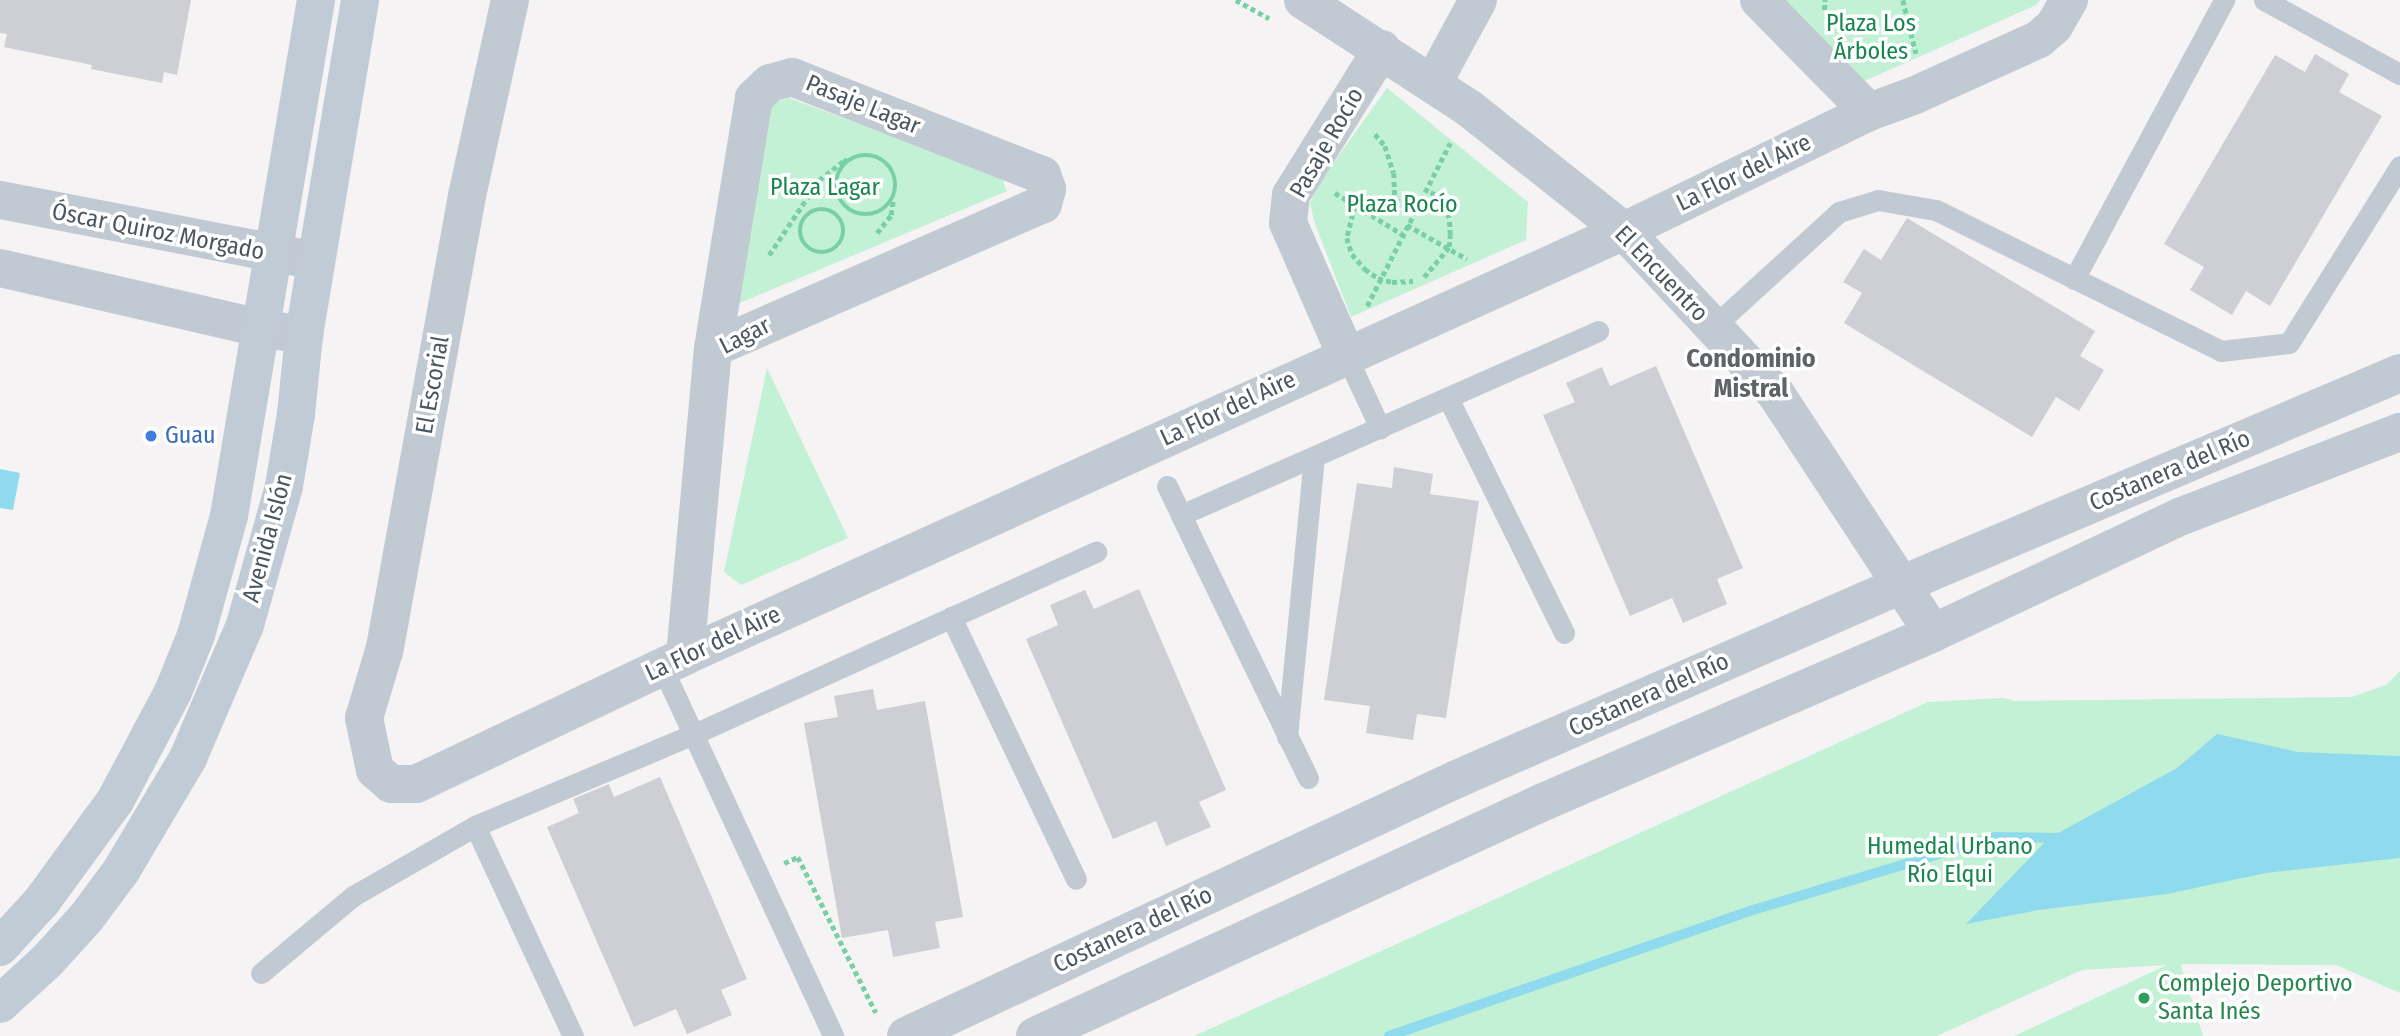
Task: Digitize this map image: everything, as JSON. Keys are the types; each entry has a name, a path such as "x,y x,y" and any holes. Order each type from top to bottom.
{"main road":[{"name":"Avenida Islón","path":"0,947 42,901 88,842 134,769 173,692 196,635 226,528 316,0"},
{"name":"Avenida Islón","path":"0,1004 47,961 86,918 121,871 188,758 245,625 284,486 296,414 304,335 360,0"}],"street":[{"name":"El Escorial","path":"374,770 364,718 384,651 467,196 510,0"},
{"name":"El Encuentro","path":"1303,0 1470,108 1625,231 1776,394 1903,584 1933,634"},
{"path":"1433,83 1478,0"},
{"path":"1759,0 1869,112"},
{"name":"La Flor del Aire","path":"374,770 391,783 416,784 673,662 1505,283 1625,231 1869,112 1913,96 2039,39 2054,26 2068,0"},
{"name":"Pasaje Rocío","path":"1346,355 1288,223 1291,195 1382,49"},
{"name":"Pasaje Lagar","path":"713,348 754,98 770,83 792,77 1042,175 1047,189"},
{"name":"Lagar","path":"673,662 713,348 1043,204 1047,189"},
{"name":"Óscar Quiroz Morgado","path":"0,200 316,261"},
{"path":"0,268 259,328 304,335"},
{"name":"Costanera del Río","path":"894,1030 1903,584 2400,373"},
{"name":"Costanera del Río","path":"1035,1036 1541,803 1933,634 2182,516 2400,432"}],"lane":[{"path":"2074,279 2224,0"},
{"path":"2264,0 2400,74"},
{"path":"1713,327 1839,212 1878,200 1936,210 2221,352 2289,343 2400,166"},
{"path":"1181,515 1598,331"},
{"path":"1346,355 1380,428"},
{"path":"1448,398 1564,633"},
{"path":"1287,737 1314,457"},
{"path":"1167,486 1308,778"},
{"path":"261,973 353,896 475,826 692,735 1096,552"},
{"path":"951,617 1076,879"},
{"path":"673,662 692,735 833,1036"},
{"path":"475,826 573,1036"}],"path":[{"path":"1903,0 1916,47 1913,96"},
{"path":"1346,107 1385,146 1394,173 1395,199 1388,206 1365,211"},
{"path":"1346,355 1378,278 1470,108"},
{"path":"767,257 819,180 843,160 872,156 881,158 894,172 896,181 893,200 879,213 860,215 850,211 838,195 838,174 852,159"},
{"path":"1304,174 1402,234"},
{"path":"1355,206 1347,238 1352,254 1365,269 1378,278 1410,283 1426,276 1448,247 1449,218 1435,195 1425,190"},
{"path":"1395,199 1415,210"},
{"path":"818,209 839,215 845,229 841,243 824,254 810,250 800,232 804,218 818,209"},
{"path":"1407,225 1505,283"},
{"path":"758,875 798,857 894,1030"}],"green space":[{"name":"Plaza Los Árboles","path":"1781,0 2040,0 2036,5 1862,82"},
{"name":"Plaza Rocío","path":"1387,88 1528,202 1526,240 1351,317 1315,224 1310,204 1315,189"},
{"name":"Plaza Lagar","path":"789,98 1001,176 1007,191 735,305 772,104"},
{"path":"767,368 848,538 741,585 724,572"},
{"name":"Humedal Urbano Río Elqui","path":"2400,671 2400,993 2336,965 2187,964 2181,965 2203,1036 2014,1036 2167,965 2082,970 1937,1036 1194,1036 1928,702 2004,698 2014,701 2352,697 2386,685"}],"water":[{"path":"0,469 20,473 13,510 0,508"},
{"path":"2217,734 2298,752 2400,756 2400,858 2266,873 2167,894 2039,910 1966,924 2049,838 2177,768"}],"building":[{"path":"0,0 191,0 177,75 164,72 162,83 91,69 92,65 4,47 7,34 0,33"},
{"path":"2315,54 2349,74 2339,92 2382,116 2270,306 2246,291 2232,315 2190,290 2204,267 2164,244 2275,55 2305,72"},
{"path":"1907,218 2095,331 2080,356 2104,370 2079,411 2056,397 2032,437 1844,323 1862,293 1843,282 1864,249 1881,260"},
{"path":"1656,366 1743,568 1717,579 1727,604 1683,623 1672,598 1630,616 1543,415 1575,402 1566,383 1602,367 1610,386"},
{"path":"1394,467 1433,474 1430,494 1479,501 1446,718 1417,714 1413,740 1366,733 1370,706 1324,700 1357,483 1392,488"},
{"path":"1139,589 1226,790 1199,802 1211,827 1166,846 1156,821 1113,839 1026,639 1058,625 1050,605 1085,590 1094,609"},
{"path":"873,689 877,710 925,701 963,917 935,922 940,948 893,957 888,930 842,938 804,723 838,717 834,696"},
{"path":"660,777 747,979 721,990 732,1015 687,1034 676,1009 634,1027 547,827 579,813 573,799 609,784 614,797"}],"waterway":[{"path":"1389,1036 1753,910 1995,837 2063,838"}],"place":[{"name":"Guau","path":"151,436"},
{"name":"Complejo Deportivo Santa Inés","path":"2144,998"}],"district":[{"name":"Condominio Mistral","path":"1751,374"}]}
